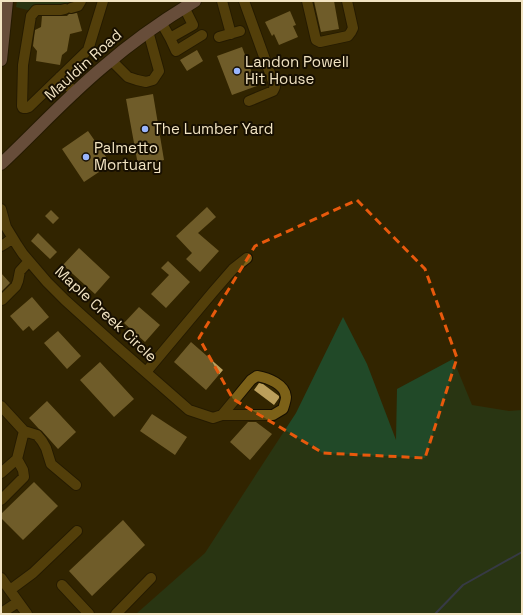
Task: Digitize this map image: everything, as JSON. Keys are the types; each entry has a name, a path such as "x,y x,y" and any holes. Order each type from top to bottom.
{"main road":[{"path":"1,60 7,1"},
{"name":"Mauldin Road","path":"1,164 111,60 148,31 195,1"}],"street":[{"path":"74,6 62,10 36,10 31,16 23,65 22,106 24,108 29,107 88,50 103,1"},
{"path":"218,37 235,32 222,1"},
{"path":"244,1 275,87 273,91 249,101"},
{"path":"307,1 316,40 320,42 348,36 351,32 353,28 347,1"},
{"path":"170,38 193,25 184,8"},
{"path":"162,22 176,51 202,35"},
{"path":"111,60 128,77 146,82 153,80 159,71 148,31"},
{"path":"60,77 75,93"},
{"name":"Maple Creek Circle","path":"1,209 6,227 16,245 48,282 65,300 189,410 218,417 273,415 283,409 286,397 283,389 278,383 265,377 257,376 251,380 238,397 218,417"},
{"path":"1,246 12,238"},
{"path":"146,372 233,269 247,258"},
{"path":"2,300 17,284 19,273 29,261"},
{"path":"1,406 24,431 37,435 46,448 51,464 76,485"},
{"path":"1,473 17,459 24,431"},
{"path":"1,500 24,477 23,470 17,459"},
{"path":"10,590 33,573 77,532"},
{"path":"1,578 27,614"},
{"path":"116,614 151,578"},
{"path":"62,585 89,614"},
{"path":"3,612 18,602"}],"highlighted area":[{"path":"357,200 425,269 457,358 425,458 323,453 233,399 199,338 255,246"}],"green space":[{"path":"17,1 70,1 69,4 60,8 36,5 31,11 16,7"},
{"path":"343,317 367,364 396,440 397,389 453,359 472,405 509,411 522,410 522,614 136,614 205,553 296,413"}],"building":[{"path":"314,1 334,1 339,29 321,32"},
{"path":"290,11 296,25 293,26 298,37 279,45 274,34 272,36 265,22"},
{"path":"77,13 82,31 70,34 67,51 62,55 60,65 36,61 37,51 33,46 35,30 41,27 42,16 67,16 69,14"},
{"name":"Landon Powell Hit House","path":"242,47 257,86 232,95 217,56"},
{"path":"197,50 203,61 187,71 180,60"},
{"name":"The Lumber Yard","path":"153,94 164,160 138,165 126,99"},
{"name":"Palmetto Mortuary","path":"88,131 111,164 84,182 62,149"},
{"path":"207,207 216,217 198,233 219,251 200,272 186,259 192,253 176,236"},
{"path":"51,210 59,218 53,224 45,216"},
{"path":"38,233 57,252 50,259 31,241"},
{"path":"79,248 110,277 95,294 63,265"},
{"path":"168,261 190,282 166,308 151,294 169,275 161,268"},
{"path":"1,273 10,283 1,292"},
{"path":"32,297 49,317 33,331 29,326 23,331 10,316"},
{"path":"139,307 160,325 145,342 124,323"},
{"path":"58,331 81,356 67,369 44,343"},
{"path":"191,342 223,370 206,390 174,362"},
{"path":"100,362 134,399 114,417 80,380"},
{"path":"259,383 263,384 279,396 274,405 254,390"},
{"path":"47,401 76,432 58,449 29,418"},
{"path":"152,414 187,437 175,455 140,431"},
{"path":"248,422 256,422 272,434 250,460 230,442"},
{"path":"34,482 58,506 23,540 1,518 1,514"},
{"path":"123,520 145,545 92,596 69,571"}],"waterway":[{"path":"435,614 463,585 522,552"}],"place":[{"name":"Landon Powell Hit House","path":"237,71"},
{"name":"The Lumber Yard","path":"145,129"},
{"name":"Palmetto Mortuary","path":"86,157"}]}
